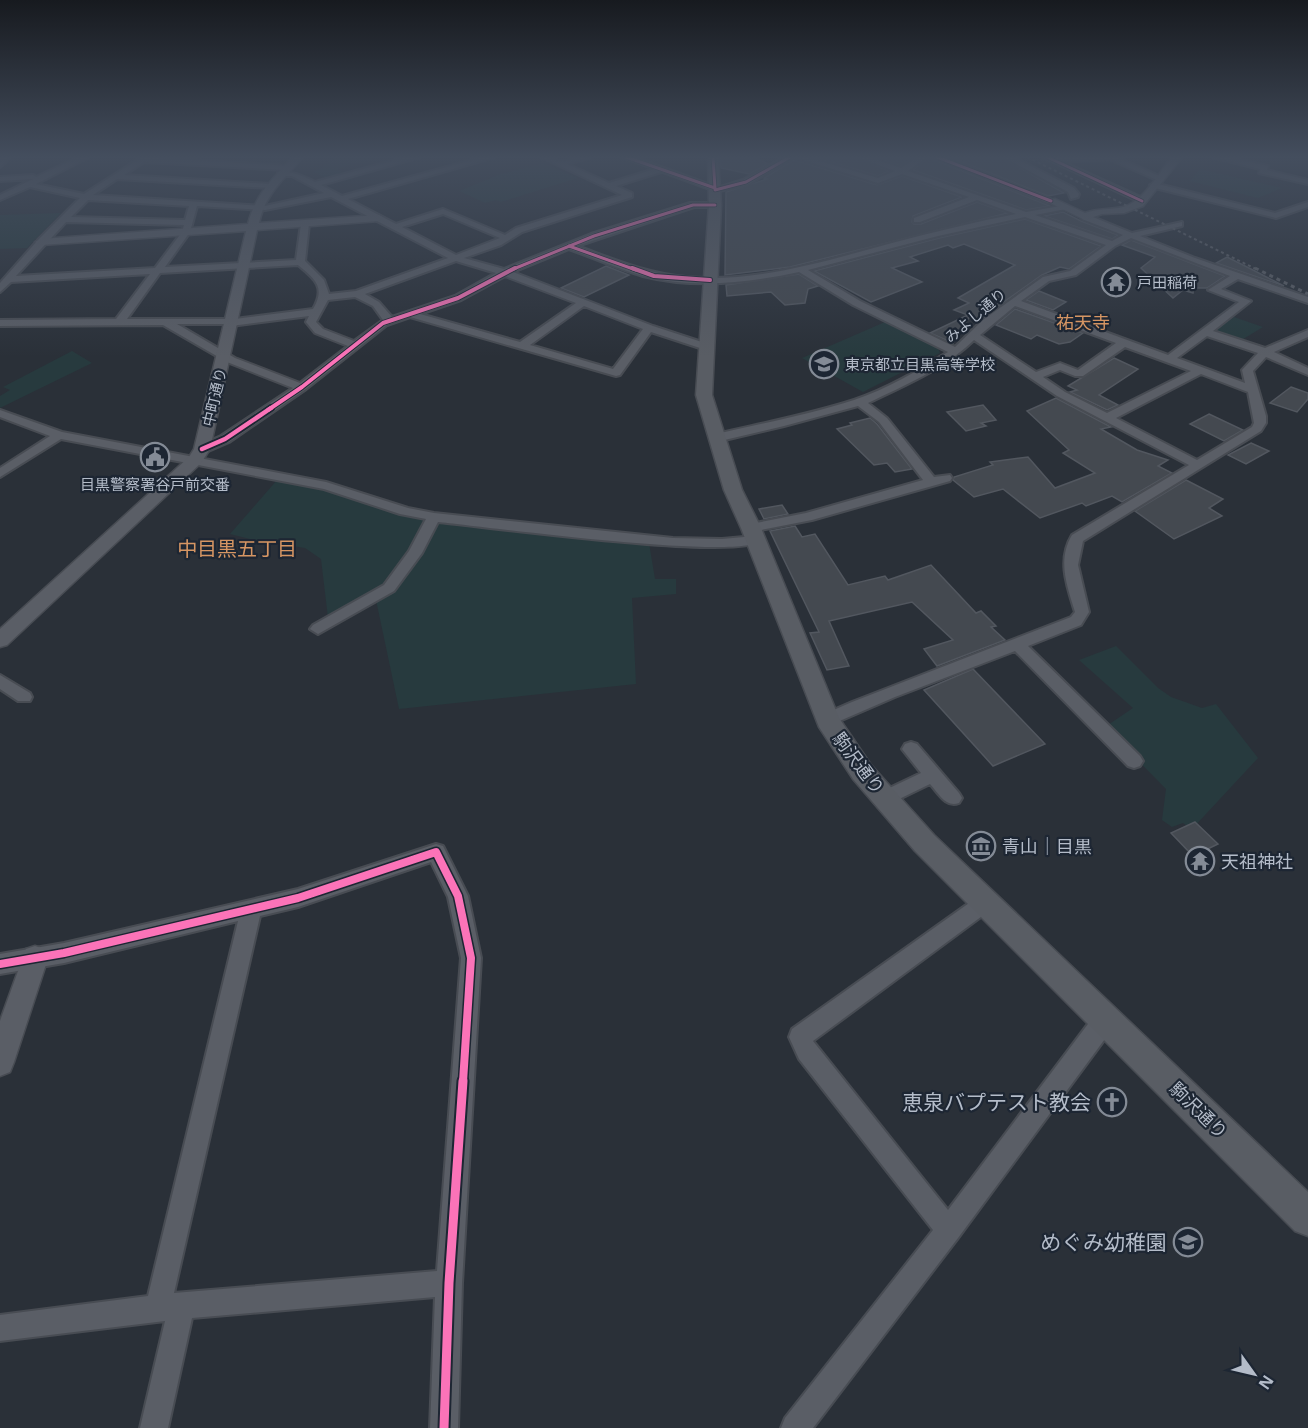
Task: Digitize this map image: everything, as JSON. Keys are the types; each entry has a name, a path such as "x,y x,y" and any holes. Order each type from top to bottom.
{"main road":[{"name":"駒沢通り","path":"714,224 704,395 733,490 828,720 851,759 885,798 986,902 1105,1020 1247,1155 1308,1218"}],"street":[{"path":"0,290 59,224"},
{"path":"135,224 253,228 310,224"},
{"path":"120,321 157,272 188,224"},
{"name":"中町通り","path":"198,454 254,224"},
{"path":"300,262 305,224"},
{"path":"388,224 455,258 505,272 649,328 707,347"},
{"path":"395,227 405,224"},
{"path":"472,224 506,238"},
{"path":"324,297 357,294 498,243 519,230 539,224"},
{"path":"0,640 198,454 225,439 302,387 389,320 458,298 505,272 569,246 637,224"},
{"path":"923,224 941,234"},
{"path":"569,246 654,276 710,280 742,279 800,269 987,224"},
{"path":"1056,224 1112,244"},
{"path":"1100,224 1237,276 1308,300"},
{"name":"みよし通り","path":"716,438 780,424 860,402 921,373 956,352 987,322 1046,279 1073,273 1112,244 1129,236 1179,224"},
{"path":"41,242 187,227"},
{"path":"10,279 300,262 322,284 324,297 311,322 314,328 356,345"},
{"path":"800,269 828,288 884,318 956,352"},
{"path":"1170,359 1204,331 1246,302 1213,290 1237,276"},
{"path":"1291,293 1308,288"},
{"path":"357,294 376,304 389,320"},
{"path":"523,345 582,302"},
{"path":"1014,302 1253,390"},
{"path":"0,323 231,322 315,312"},
{"path":"409,314 616,373 649,328"},
{"path":"166,321 223,358 264,376 302,387"},
{"path":"1204,331 1265,352 1308,372"},
{"path":"828,720 875,697 1018,645 1076,621 1082,612 1071,565 1070,548 1077,538 1257,429 1260,423 1247,370 1265,352 1308,333"},
{"path":"975,336 1061,393 1198,465"},
{"path":"1035,376 1060,366 1079,374 1125,342"},
{"path":"1106,418 1201,370"},
{"path":"860,402 883,420 932,483"},
{"path":"0,413 59,435 198,454 326,486 405,511 434,517 673,542 722,543 807,516 946,478"},
{"path":"0,473 59,435"},
{"path":"318,629 389,588 415,553 434,517"},
{"path":"1018,645 1134,761"},
{"path":"0,681 24,697"},
{"path":"911,749 953,798"},
{"path":"885,798 933,775"},
{"path":"0,964 298,898 436,852 458,896 471,958 449,1284 444,1428"},
{"path":"949,1229 931,1210 814,1060 800,1037 986,902"},
{"path":"154,1428 170,1307 251,910"},
{"path":"0,1062 35,958"},
{"path":"795,1428 949,1229 1105,1020"},
{"path":"0,1328 170,1307 449,1284"}],"green space":[{"path":"0,224 51,224 27,248 0,249"},
{"path":"1234,317 1263,327 1240,341 1212,332"},
{"path":"885,322 938,348 940,353 863,392 802,358"},
{"path":"72,351 92,363 0,408 0,396 10,390 3,387"},
{"path":"277,480 335,491 408,516 423,518 426,522 410,554 384,586 328,618 321,559 305,548 230,534"},
{"path":"442,521 649,543 655,579 676,579 676,594 632,598 636,684 399,709 376,600 436,523"},
{"path":"1116,646 1158,688 1171,697 1202,708 1216,704 1258,758 1192,829 1183,823 1172,827 1162,820 1166,789 1105,727 1133,708 1079,660"}],"building":[{"path":"726,224 965,224 790,267 725,275"},
{"path":"1004,224 1038,224 1101,246 1069,269 1060,267 1042,275 980,319 970,316 953,343 930,333 968,315 954,310 969,303 958,298 1015,265 964,244 953,248 948,245 910,257 918,261 892,268 922,282 871,302 814,271"},
{"path":"1067,224 1088,224 1118,235 1112,239"},
{"path":"1131,240 1225,276 1207,288 1194,288 1193,293 1183,290 1173,298 1141,268 1155,257 1122,245"},
{"path":"1227,257 1253,270 1284,286 1216,263"},
{"path":"606,266 629,275 584,297 561,288"},
{"path":"799,274 818,286 808,289 805,303 785,305 771,292 727,296 726,285"},
{"path":"1039,291 1066,302 1053,310 1026,300"},
{"path":"1015,309 1083,333 1070,342 1059,344 1037,335 1031,339 996,325"},
{"path":"1114,358 1138,369 1099,395 1118,405 1107,410 1070,392 1077,390 1068,386"},
{"path":"1291,387 1308,393 1308,399 1297,412 1270,403"},
{"path":"1056,398 1111,427 1101,429 1137,450 1168,460 1158,466 1172,473 1122,502 1112,496 1086,506 1082,503 1040,518 1003,489 974,497 953,480 954,477 993,465 990,462 1028,457 1055,488 1095,473 1063,453 1069,450 1027,411"},
{"path":"983,405 996,420 981,423 986,426 966,431 947,412"},
{"path":"1209,414 1243,430 1224,441 1190,424"},
{"path":"870,418 912,469 895,472 887,463 874,465 837,429"},
{"path":"1251,443 1269,451 1246,464 1228,455"},
{"path":"1186,480 1223,499 1209,508 1222,516 1174,539 1135,511"},
{"path":"782,505 788,514 764,519 759,509"},
{"path":"795,526 802,537 815,534 848,585 885,576 888,580 931,565 976,613 981,611 996,626 991,627 1005,640 937,666 924,649 953,640 912,602 829,621 849,666 827,670 810,633 819,632 770,531"},
{"path":"973,669 1045,744 993,766 924,690"},
{"name":"天祖神社","path":"1195,822 1218,844 1193,856 1171,833"}],"railway":[{"path":"1163,224 1258,270"},
{"path":"1255,268 1308,294"}],"cycle path":[{"path":"202,449 225,439 302,387 383,323 458,298 505,272 594,236 633,224"},
{"path":"569,246 654,276 710,280"},
{"path":"0,964 64,953 298,898 436,852 458,896 471,958 449,1283 444,1428"}],"place":[{"name":"戸田稲荷","path":"1116,282"},
{"name":"東京都立目黒高等学校","path":"824,364"},
{"name":"目黒警察署谷戸前交番","path":"155,457"},
{"name":"青山｜目黒","path":"981,846"},
{"name":"天祖神社","path":"1200,861"},
{"name":"恵泉バプテスト教会","path":"1112,1102"},
{"name":"めぐみ幼稚園","path":"1188,1242"}],"district":[{"name":"祐天寺","path":"1083,322"},
{"name":"中目黒五丁目","path":"237,548"}]}
